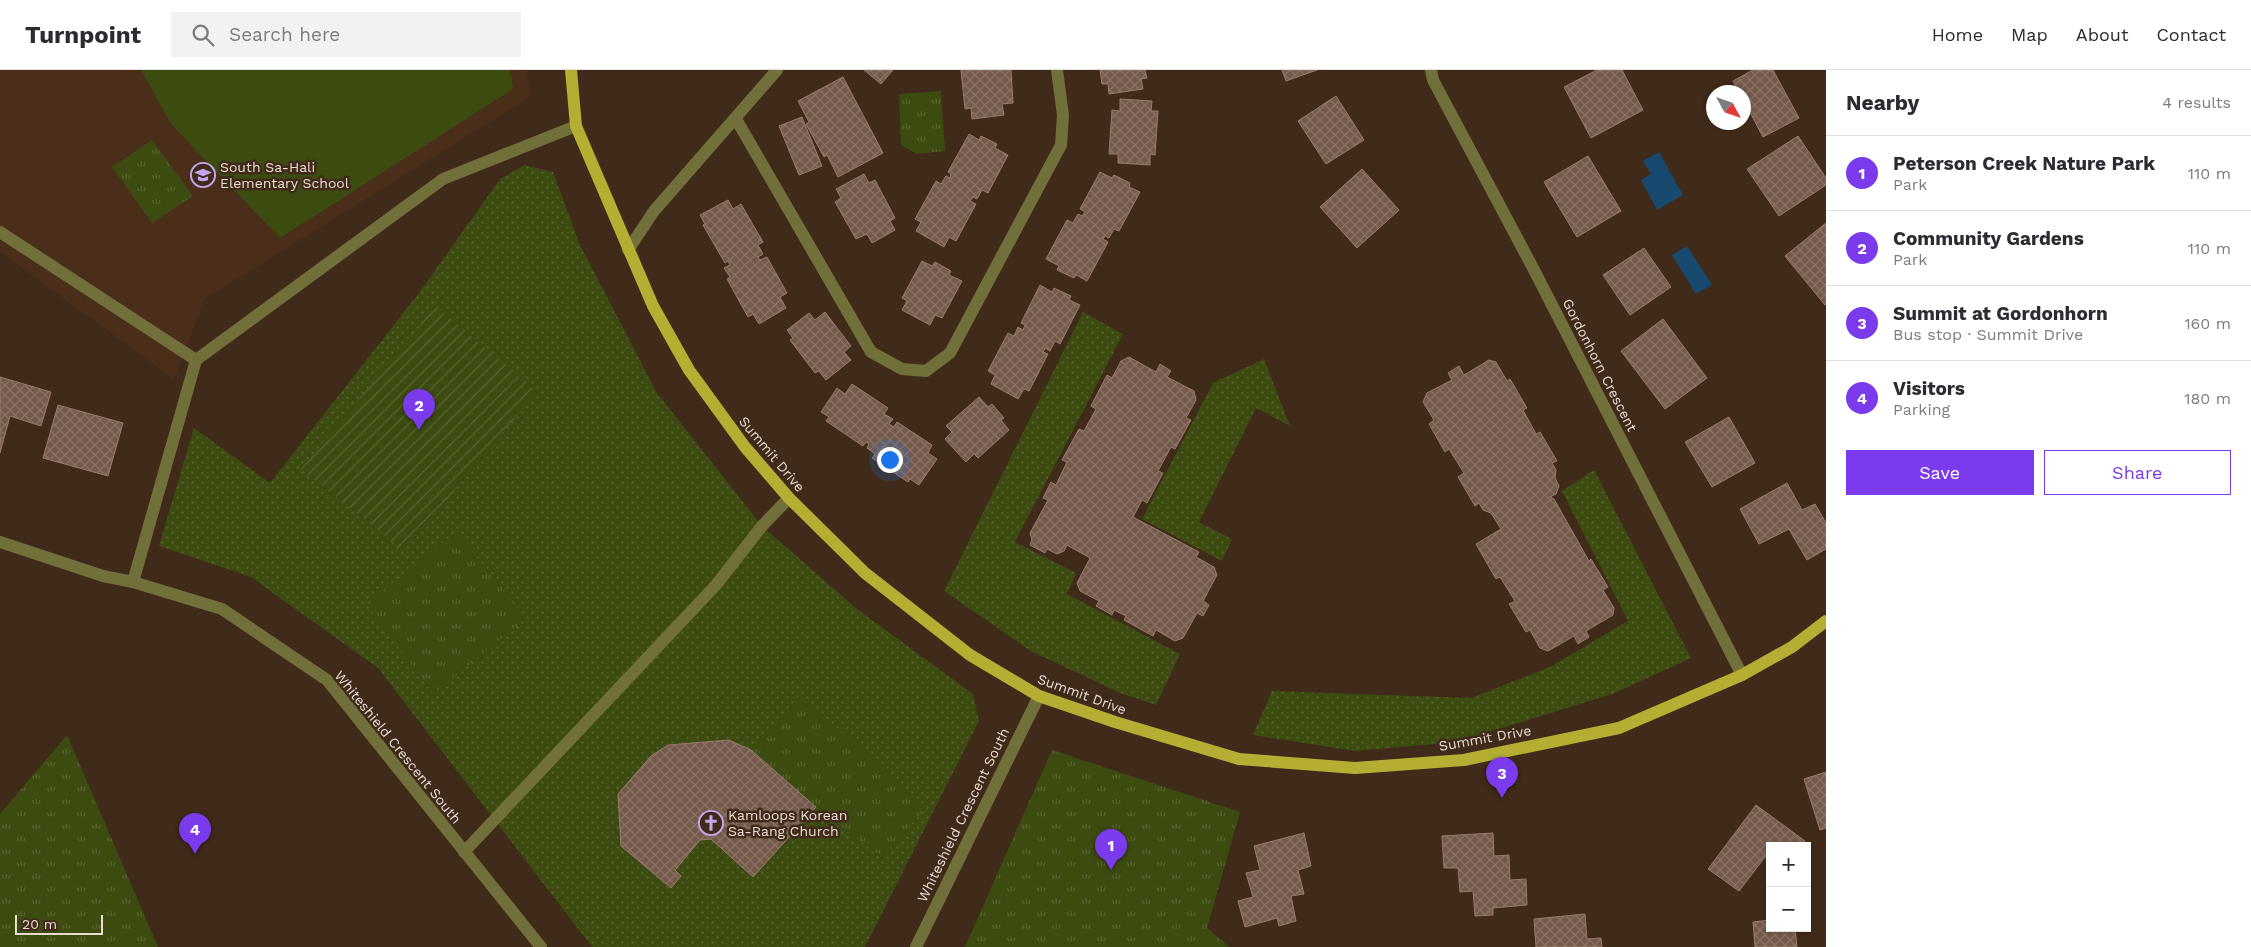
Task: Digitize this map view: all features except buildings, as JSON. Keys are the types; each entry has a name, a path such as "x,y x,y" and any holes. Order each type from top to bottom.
{"main road":[{"name":"Summit Drive","path":"571,70 576,126 653,306 689,370 745,448 789,498 865,573 970,655 1038,696 1115,722 1239,759 1355,768 1464,760 1619,728 1742,675 1792,647 1826,620"}],"street":[{"path":"628,250 654,211 777,70"},
{"path":"736,119 871,352 902,369 926,371 950,353 1061,145 1063,115 1057,70"},
{"name":"Gordonhorn Crescent","path":"1431,70 1434,80 1538,277 1742,675"},
{"path":"133,582 196,360 444,179 576,126"},
{"path":"0,232 196,360"},
{"path":"464,852 716,585 762,526 789,498"},
{"name":"Whiteshield Crescent South","path":"0,542 103,576 133,582 222,609 327,680 541,947"},
{"name":"Whiteshield Crescent South","path":"916,947 1038,696"}],"shaded area":[{"name":"South Sa-Hali Elementary School","path":"0,70 527,70 530,97 205,299 174,379 0,252"}],"green space":[{"path":"141,70 510,70 513,89 280,238 171,124"},
{"path":"941,91 945,151 917,154 901,145 899,94"},
{"path":"152,140 193,196 152,223 112,167"},
{"path":"525,165 553,172 580,245 657,393 762,526 857,609 973,694 979,721 865,947 592,947 378,668 251,577 159,546 194,428 270,483 419,293 500,179"},
{"path":"436,306 537,391 404,551 301,469"},
{"path":"1083,312 1123,334 1015,542 1076,573 1067,594 1180,654 1156,705 1120,693 1031,651 944,591"},
{"path":"1264,359 1290,426 1256,408 1199,522 1232,539 1222,561 1142,519 1213,383"},
{"path":"1594,470 1691,658 1615,693 1457,742 1355,751 1253,735 1272,691 1471,698 1550,667 1628,621 1562,491"},
{"path":"456,532 527,618 433,694 366,604"},
{"path":"800,695 927,807 882,857 816,807 751,750"},
{"path":"67,735 158,947 0,947 0,814"},
{"path":"1052,750 1240,812 1207,928 1229,947 965,947"}],"water":[{"path":"1659,152 1683,195 1657,210 1641,180 1651,174 1643,161"},
{"path":"1687,246 1712,285 1696,294 1672,255"}],"place":[{"name":"South Sa-Hali Elementary School","path":"203,175"},
{"name":"Community Gardens","path":"419,430"},
{"name":"Summit at Gordonhorn","path":"1502,798"},
{"name":"Kamloops Korean Sa-Rang Church","path":"711,823"},
{"name":"Visitors","path":"195,854"},
{"name":"Peterson Creek Nature Park","path":"1111,870"}]}
